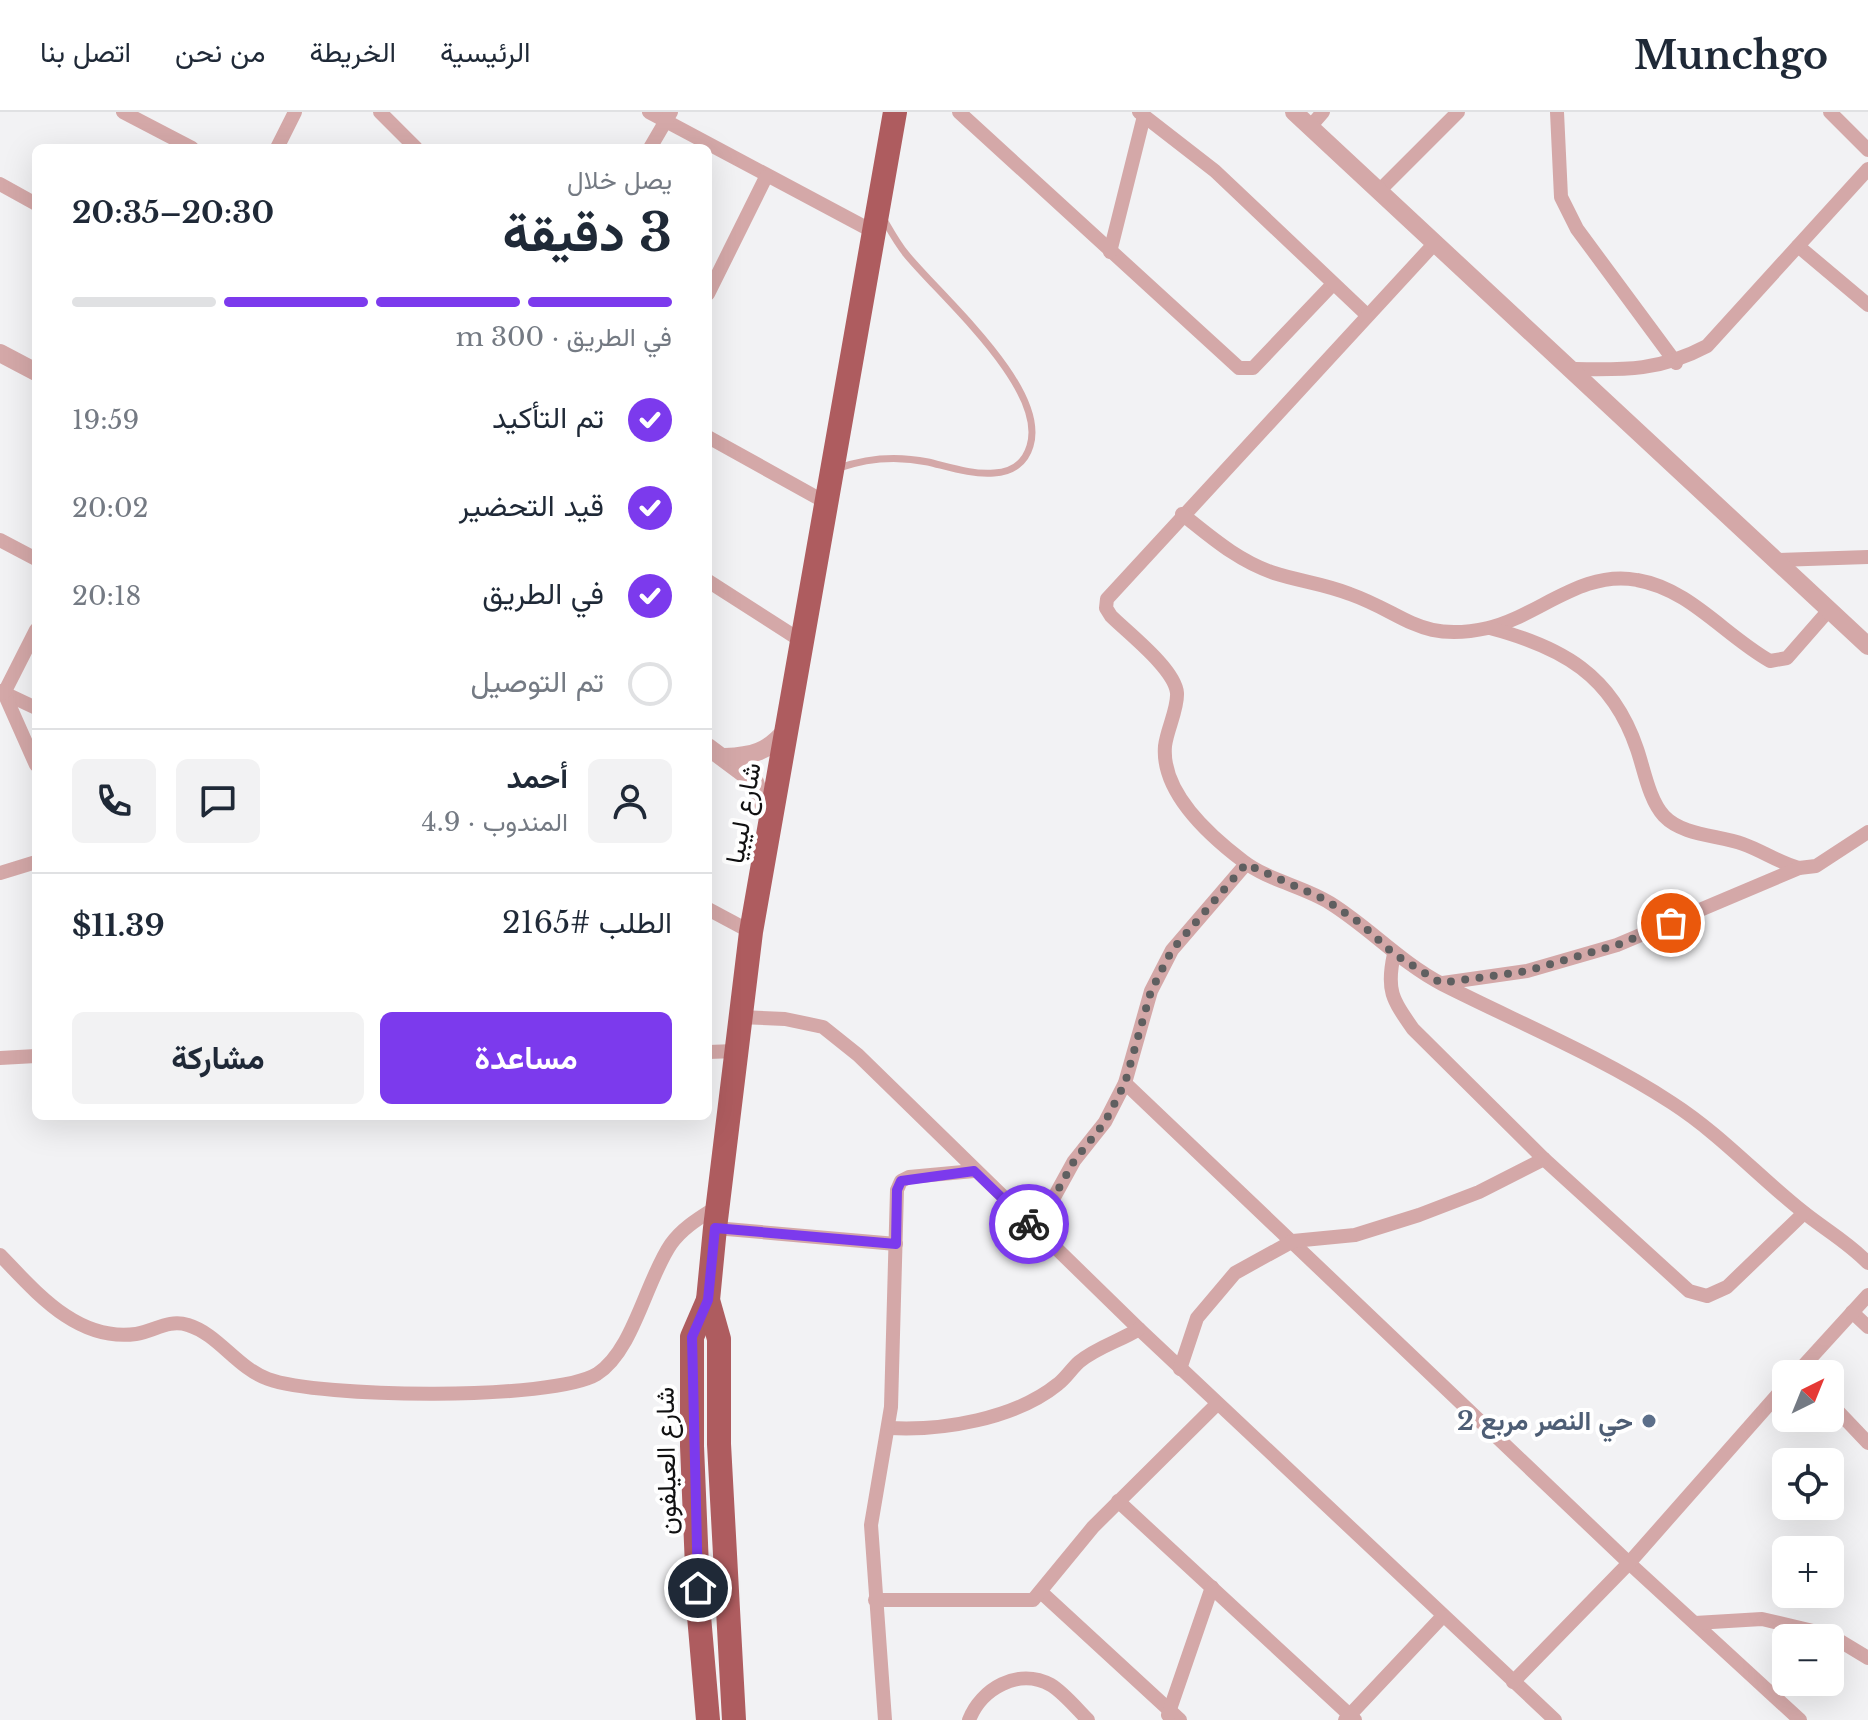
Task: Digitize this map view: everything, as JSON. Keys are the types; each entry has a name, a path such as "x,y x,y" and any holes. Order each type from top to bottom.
{"highway":[{"name":"شارع ليبيا","path":"734,1720 723,1538 719,1339 708,1300 716,1217 751,932 895,112"},
{"name":"شارع العيلفون","path":"708,1300 692,1337 692,1446 699,1616 708,1720"}],"street":[{"path":"123,112 184,144"},
{"path":"279,144 295,112"},
{"path":"380,112 412,144"},
{"path":"649,112 669,117 766,177 876,220"},
{"path":"959,112 1239,368 1253,368 1333,284"},
{"path":"1294,112 1574,369 1868,646"},
{"path":"1310,127 1323,112"},
{"path":"1379,191 1458,112"},
{"path":"1557,112 1561,197 1577,229 1676,363"},
{"path":"1830,112 1868,150"},
{"path":"1110,252 1141,114 1215,171 1367,315"},
{"path":"652,144 669,117"},
{"path":"1574,369 1630,371 1676,363 1707,346 1868,169"},
{"path":"712,286 766,177"},
{"path":"0,184 32,202"},
{"path":"1435,243 1182,514 1107,599 1106,608 1169,673 1177,693 1165,749 1173,784 1202,827 1246,864 1326,900 1360,923 1394,954 1441,983 1550,1035 1673,1103 1868,1263"},
{"path":"1798,246 1868,305"},
{"path":"0,353 32,370"},
{"path":"712,439 825,502"},
{"path":"1182,514 1232,554 1273,573 1355,595 1419,629 1449,633 1490,628 1566,593 1599,582 1632,579 1669,587 1770,661 1787,658 1829,610"},
{"path":"0,540 32,553"},
{"path":"1775,560 1868,557"},
{"path":"712,584 800,640"},
{"path":"1490,628 1525,637 1571,658 1609,691 1634,739 1662,814 1676,827 1744,844 1799,868"},
{"path":"2,692 32,637"},
{"path":"2,692 32,706"},
{"path":"2,692 32,756"},
{"path":"716,752 747,756 766,750 786,730"},
{"path":"716,752 755,782 770,823"},
{"path":"1441,983 1527,971 1617,945 1799,868 1816,866 1868,832"},
{"path":"0,873 32,863"},
{"path":"1036,1230 1074,1161 1105,1122 1125,1083 1151,991 1172,950 1246,864"},
{"path":"712,911 751,932"},
{"path":"1394,954 1388,982 1405,1017 1544,1159 1689,1291 1707,1296 1727,1287 1804,1213"},
{"path":"739,1017 785,1019 823,1027 858,1055 1180,1369 1555,1720"},
{"path":"712,1052 736,1051"},
{"path":"0,1058 32,1056"},
{"path":"1125,1083 1629,1563 1800,1720"},
{"path":"1180,1369 1197,1318 1235,1273 1293,1241 1355,1235 1419,1215 1479,1192 1544,1159"},
{"path":"885,1720 871,1525 889,1428 897,1190 901,1181 974,1171"},
{"path":"0,1255 48,1304 74,1321 124,1334 174,1323 185,1324 196,1328 242,1365 269,1379 358,1392 543,1388 581,1381 610,1363 622,1345 671,1244 688,1226 716,1217 896,1244"},
{"path":"1810,1360 1868,1295"},
{"path":"1852,1312 1868,1327"},
{"path":"889,1428 931,1430 951,1427 1034,1400 1059,1383 1080,1362 1139,1329"},
{"path":"1513,1682 1629,1563 1772,1401"},
{"path":"875,1600 1020,1603 1033,1600 1118,1501 1217,1404"},
{"path":"1844,1418 1868,1443"},
{"path":"1118,1501 1350,1718 1442,1617"},
{"path":"1042,1593 1172,1717 1212,1587"},
{"path":"1695,1623 1762,1619 1830,1635 1868,1658"},
{"path":"985,1720 970,1717 984,1694 999,1684 1041,1681 1053,1686 1088,1720"}],"lane":[{"path":"830,472 875,459 924,461 992,474 1013,470 1028,454 1034,433 1029,407 1015,384 957,307 876,220"}],"way so far":[{"path":"1029,1224 1036,1230 1074,1161 1105,1122 1125,1083 1151,991 1172,950 1246,864 1286,885 1326,900 1360,923 1394,954 1441,983 1527,971 1617,945 1671,923"}],"place":[{"name":"حي النصر مربع 2","path":"1649,1421"}],"route":[{"path":"698,1588 692,1446 692,1337 708,1300 715,1228 896,1244 897,1190 901,1181 909,1177 974,1171 1029,1224"}]}
